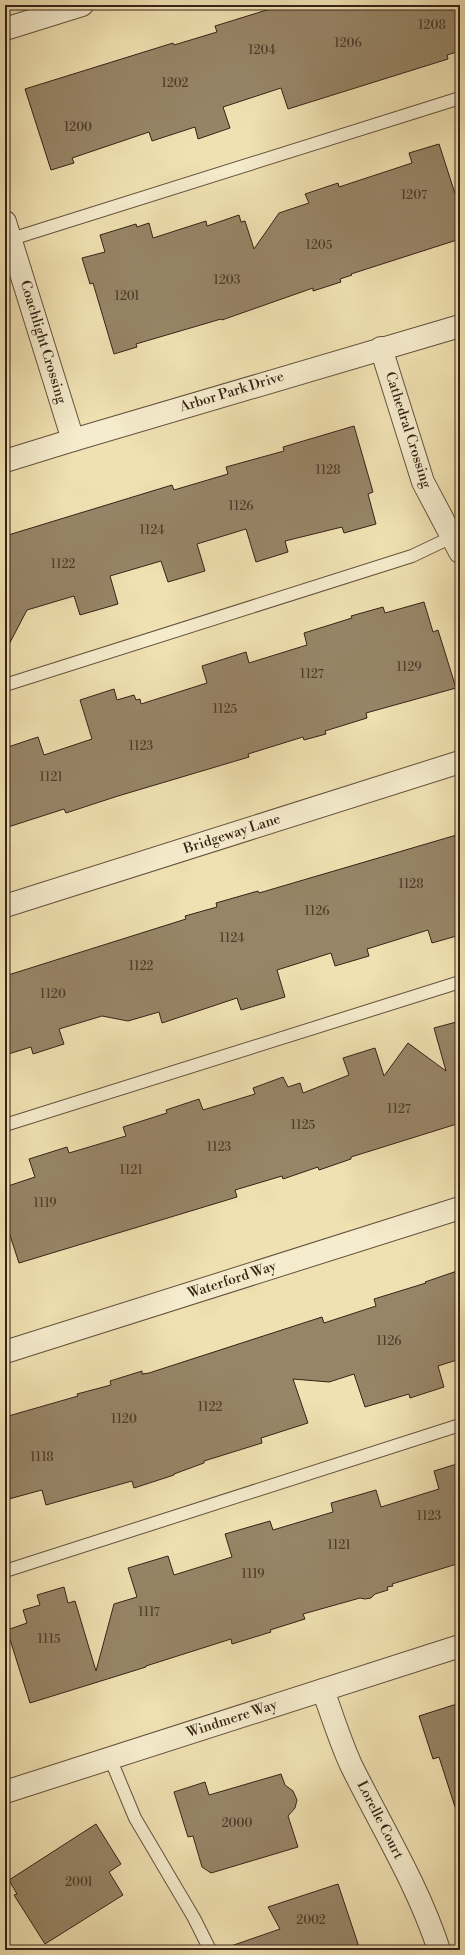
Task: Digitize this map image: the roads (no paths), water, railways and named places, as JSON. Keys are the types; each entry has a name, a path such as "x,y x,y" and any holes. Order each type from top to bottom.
{"street":[{"path":"5,29 82,5"},
{"name":"Coachlight Crossing","path":"7,234 73,440"},
{"name":"Arbor Park Drive","path":"5,461 381,348 460,326"},
{"name":"Cathedral Crossing","path":"381,348 423,482 458,547"},
{"name":"Bridgeway Lane","path":"5,906 460,762"},
{"name":"Waterford Way","path":"5,1352 460,1208"},
{"name":"Windmere Way","path":"5,1792 460,1646"},
{"name":"Lorelle Court","path":"323,1690 351,1763 406,1871 434,1934 439,1950"}],"lane":[{"path":"7,234 460,98"},
{"path":"5,685 412,556 458,547"},
{"path":"5,1125 460,982"},
{"path":"5,1571 460,1426"},
{"path":"110,1758 134,1818 194,1918 210,1950"}]}
